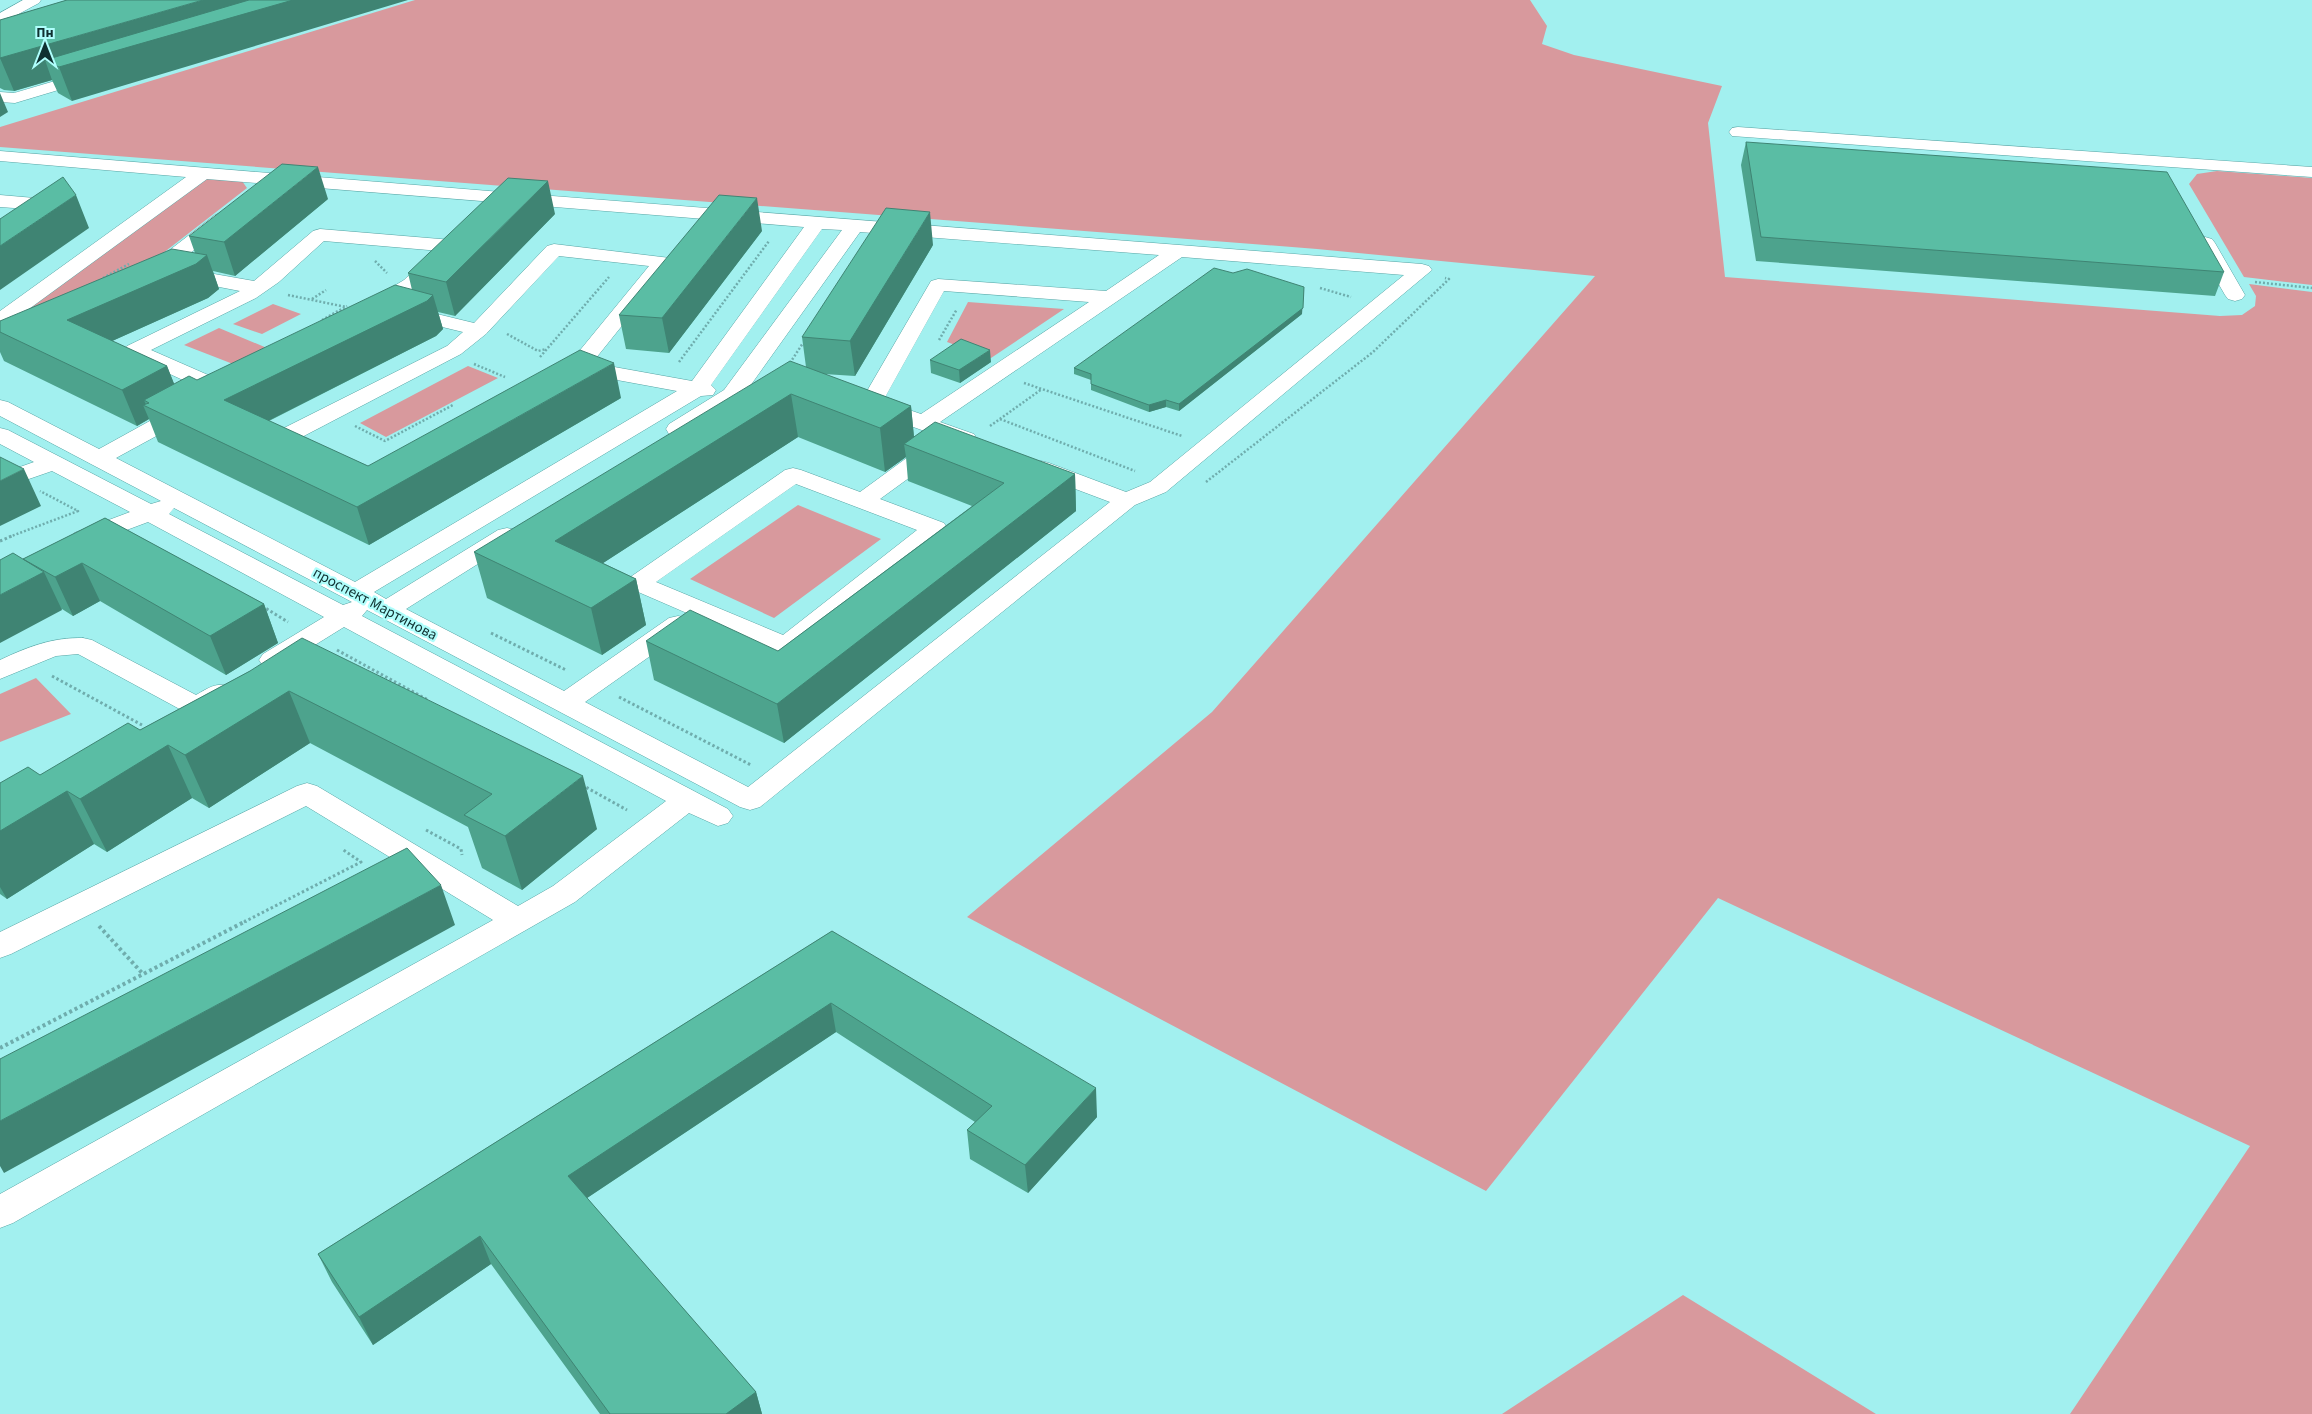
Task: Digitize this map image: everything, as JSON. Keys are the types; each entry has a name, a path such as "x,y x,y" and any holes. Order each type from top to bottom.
{"street":[{"path":"0,19 34,0"},
{"path":"0,97 15,98 100,72"},
{"path":"1738,132 2312,172"},
{"path":"0,156 501,198 1422,270 1158,487 1127,500 1019,459"},
{"path":"2157,162 2167,178"},
{"path":"3,333 202,174"},
{"path":"132,282 150,275 272,179"},
{"path":"359,307 411,284 501,198"},
{"path":"0,201 46,205 0,237"},
{"path":"364,605 698,389 817,223"},
{"path":"656,442 732,395 854,226"},
{"path":"2196,228 2235,295"},
{"path":"100,458 231,385 134,350 227,306 257,288 320,235 466,232"},
{"path":"554,250 663,262 582,360 558,378 372,481 282,438 454,350 480,330 554,250"},
{"path":"923,423 1178,251"},
{"path":"156,269 257,288"},
{"path":"986,436 954,435 861,401 938,285 1110,297"},
{"path":"359,307 480,330"},
{"path":"582,360 698,389 732,395 765,390"},
{"name":"проспект Мартинова","path":"0,407 182,501 364,605 686,800 718,816"},
{"name":"проспект Мартинова","path":"0,435 150,513 364,605 565,703 750,800 1127,500"},
{"path":"862,500 954,435"},
{"path":"7,479 53,462"},
{"path":"793,475 862,500 935,528 786,646 638,583 793,475"},
{"path":"61,546 182,501"},
{"path":"172,722 311,635 364,605 522,526"},
{"path":"565,703 699,609"},
{"path":"0,671 47,649 66,644 83,646 196,707"},
{"path":"0,946 307,793 518,920"},
{"path":"0,1212 564,894 686,800"},
{"path":"380,868 407,853"}],"path":[{"path":"369,258 374,260 392,278"},
{"path":"537,360 612,274 603,273"},
{"path":"1201,486 1373,352 1449,279 1414,276"},
{"path":"2225,278 2312,288"},
{"path":"288,295 291,288"},
{"path":"312,300 326,290"},
{"path":"281,298 288,295 359,307"},
{"path":"322,320 359,307"},
{"path":"503,338 513,327"},
{"path":"507,334 538,351 547,349 582,360"},
{"path":"477,358 469,362 505,377"},
{"path":"496,382 513,373"},
{"path":"1028,376 1020,381 1188,438"},
{"path":"986,436 1000,419 1042,389"},
{"path":"361,420 352,424 385,441 454,405"},
{"path":"1000,419 1140,473"},
{"path":"0,540 78,511 7,479"},
{"path":"260,604 311,635 435,704"},
{"path":"482,628 756,767"},
{"path":"66,644 48,674 142,725"},
{"path":"334,657 342,652"},
{"path":"580,784 631,812"},
{"path":"0,1048 361,862 339,847"},
{"path":"90,930 107,921"},
{"path":"98,926 143,974"}],"shaded area":[{"path":"415,0 1530,0 1547,26 1542,44 1574,55 1722,86 1708,123 1725,277 2220,316 2242,315 2255,306 2256,296 2249,284 2312,292 2312,1414 2070,1414 2250,1146 1718,898 1486,1191 967,917 1212,712 1595,276 1317,249 0,147 0,127"},
{"path":"2217,171 2312,178 2312,285 2244,277 2189,184 2197,174"},
{"path":"208,178 242,181 247,188 158,257 0,326 193,184"},
{"path":"968,302 1064,309 991,358 947,342"},
{"path":"273,304 301,314 262,334 233,324"},
{"path":"219,328 267,348 233,364 184,345"},
{"path":"468,366 498,378 386,437 360,423"},
{"path":"798,505 881,539 774,618 690,579"},
{"path":"36,678 71,714 0,742 0,694"},
{"path":"1683,1295 1876,1414 1502,1414"}],"building":[{"path":"67,0 203,0 0,58 0,20"},
{"path":"249,0 293,0 59,67 45,60"},
{"path":"1746,142 2167,172 2224,272 1761,237"},
{"path":"282,164 318,167 224,242 189,236"},
{"path":"63,177 76,195 0,246 0,219"},
{"path":"508,178 548,181 446,282 408,273"},
{"path":"719,195 757,198 662,318 619,315"},
{"path":"886,208 930,212 850,341 802,337"},
{"path":"172,249 207,255 196,264 67,320 167,366 122,390 0,332 0,321"},
{"path":"1214,268 1233,273 1247,269 1304,287 1303,308 1179,404 1166,400 1149,405 1091,384 1091,374 1074,368"},
{"path":"395,285 433,295 427,301 224,400 368,466 580,350 614,363 357,507 143,405 149,403 144,400 189,376 197,380"},
{"path":"961,339 990,350 959,370 930,360"},
{"path":"790,361 911,406 880,428 791,394 555,541 636,579 591,608 474,552"},
{"path":"935,422 1075,474 777,704 646,641 690,610 778,651 1004,483 904,444"},
{"path":"0,457 24,469 0,481"},
{"path":"105,518 264,604 210,636 82,563 55,577 23,559"},
{"path":"13,553 44,572 0,595 0,560"},
{"path":"302,638 583,776 505,836 464,815 492,794 289,691 185,755 168,745 80,799 67,791 0,831 0,783 28,767 40,775 128,723 140,730 250,671"},
{"path":"407,848 441,885 0,1121 0,1059"},
{"path":"832,931 1096,1088 1025,1165 967,1130 992,1106 831,1003 568,1176 756,1392 726,1414 610,1414 480,1236 359,1317 318,1254"}]}
